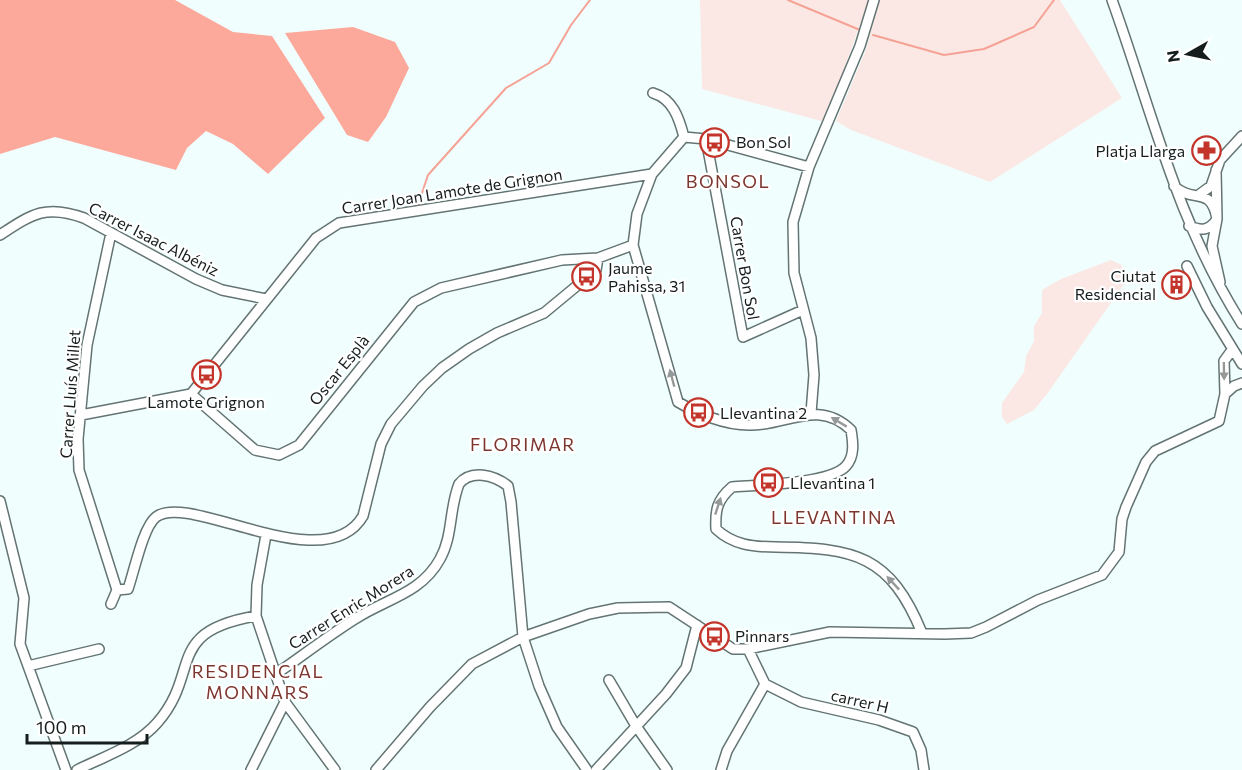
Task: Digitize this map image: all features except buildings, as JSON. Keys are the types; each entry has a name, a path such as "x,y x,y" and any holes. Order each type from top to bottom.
{"street":[{"path":"811,414 814,375 811,338 794,273 793,222 809,167 860,46 874,0"},
{"path":"1112,0 1172,184 1189,226 1223,293 1242,324"},
{"path":"653,93 664,96 680,118 684,137"},
{"path":"1200,194 1211,186 1216,170 1228,148 1242,136"},
{"path":"684,137 706,139 809,167"},
{"path":"684,137 652,174 637,214 633,245 678,402 693,411 748,425 811,414 841,421 851,430 852,453 846,467 828,477 732,487 722,496 717,507 716,529 729,541 765,547 817,547 844,551 864,558 903,594 922,633"},
{"name":"Carrer Bon Sol","path":"706,139 742,337 803,310"},
{"path":"1216,170 1217,219 1212,246 1223,293"},
{"name":"Carrer Joan Lamote de Grignon","path":"190,394 316,238 339,223 652,174"},
{"path":"1172,184 1185,194 1200,194 1212,202 1217,219 1212,227 1205,230 1189,226"},
{"name":"Carrer Isaac Albéniz","path":"0,235 28,217 55,210 84,218 222,290 266,299"},
{"name":"Carrer Lluís Millet","path":"111,233 87,345 78,439 79,470 117,590"},
{"name":"Oscar Esplà","path":"190,394 255,450 279,455 298,445 414,302 452,286 562,260 598,258 633,245"},
{"path":"111,604 117,590 128,589 149,524 163,513 178,511 266,535 287,538 332,537 348,532 363,516 385,434 423,386 442,368 497,333 544,313 596,270 598,258"},
{"path":"1187,266 1232,350 1242,364"},
{"path":"376,770 430,707 472,664 523,637 589,614 627,607 669,607 733,649 748,649 830,632 971,633 1038,600 1102,575 1119,552 1122,519 1146,462 1155,451 1219,421 1225,394 1224,361 1232,350"},
{"path":"1225,394 1234,386 1242,383"},
{"path":"81,415 190,394"},
{"name":"Carrer Enric Morera","path":"276,674 357,618 423,582 447,545 459,484 464,478 477,475 494,478 508,486 523,637"},
{"path":"0,501 24,598 20,644 66,770"},
{"path":"266,535 257,585 256,616 285,702 335,770"},
{"path":"77,770 131,743 158,723 171,701 187,657 206,632 231,620 256,616"},
{"path":"596,770 666,694 686,668 698,625"},
{"path":"523,637 552,717 587,770"},
{"path":"28,666 99,649"},
{"path":"721,770 727,751 740,732 765,684 748,649"},
{"path":"609,680 636,726 667,770"},
{"name":"carrer H","path":"765,684 801,702 879,720 913,732 921,750 924,770"},
{"path":"251,770 285,702"}],"shaded area":[{"path":"0,0 175,0 233,32 272,36 325,118 268,174 233,144 206,131 187,148 176,170 55,137 0,154"},
{"path":"700,0 869,0 825,122 702,89"},
{"path":"880,0 1060,0 1122,98 990,182 851,130 836,121 865,52"},
{"path":"353,27 395,42 409,68 386,117 368,142 347,135 285,33"},
{"path":"1111,260 1122,265 1125,283 1034,410 1007,424 1002,417 1002,403 1024,372 1026,356 1034,341 1034,326 1042,313 1042,290 1061,279"}],"waterway":[{"path":"417,208 428,175 506,88 549,63 571,25 590,0"},
{"path":"788,0 860,30"},
{"path":"873,35 944,55 984,49 1034,27 1054,0"}],"place":[{"name":"Bon Sol","path":"715,142"},
{"name":"Platja Llarga","path":"1206,151"},
{"name":"Jaume Pahissa, 31","path":"587,277"},
{"name":"Ciutat Residencial","path":"1177,285"},
{"name":"Lamote Grignon","path":"206,374"},
{"name":"Llevantina 2","path":"699,413"},
{"name":"Llevantina 1","path":"769,483"},
{"name":"Pinnars","path":"714,636"}],"district":[{"name":"BONSOL","path":"728,182"},
{"name":"FLORIMAR","path":"523,445"},
{"name":"LLEVANTINA","path":"834,518"},
{"name":"RESIDENCIAL MONNARS","path":"258,682"}]}
